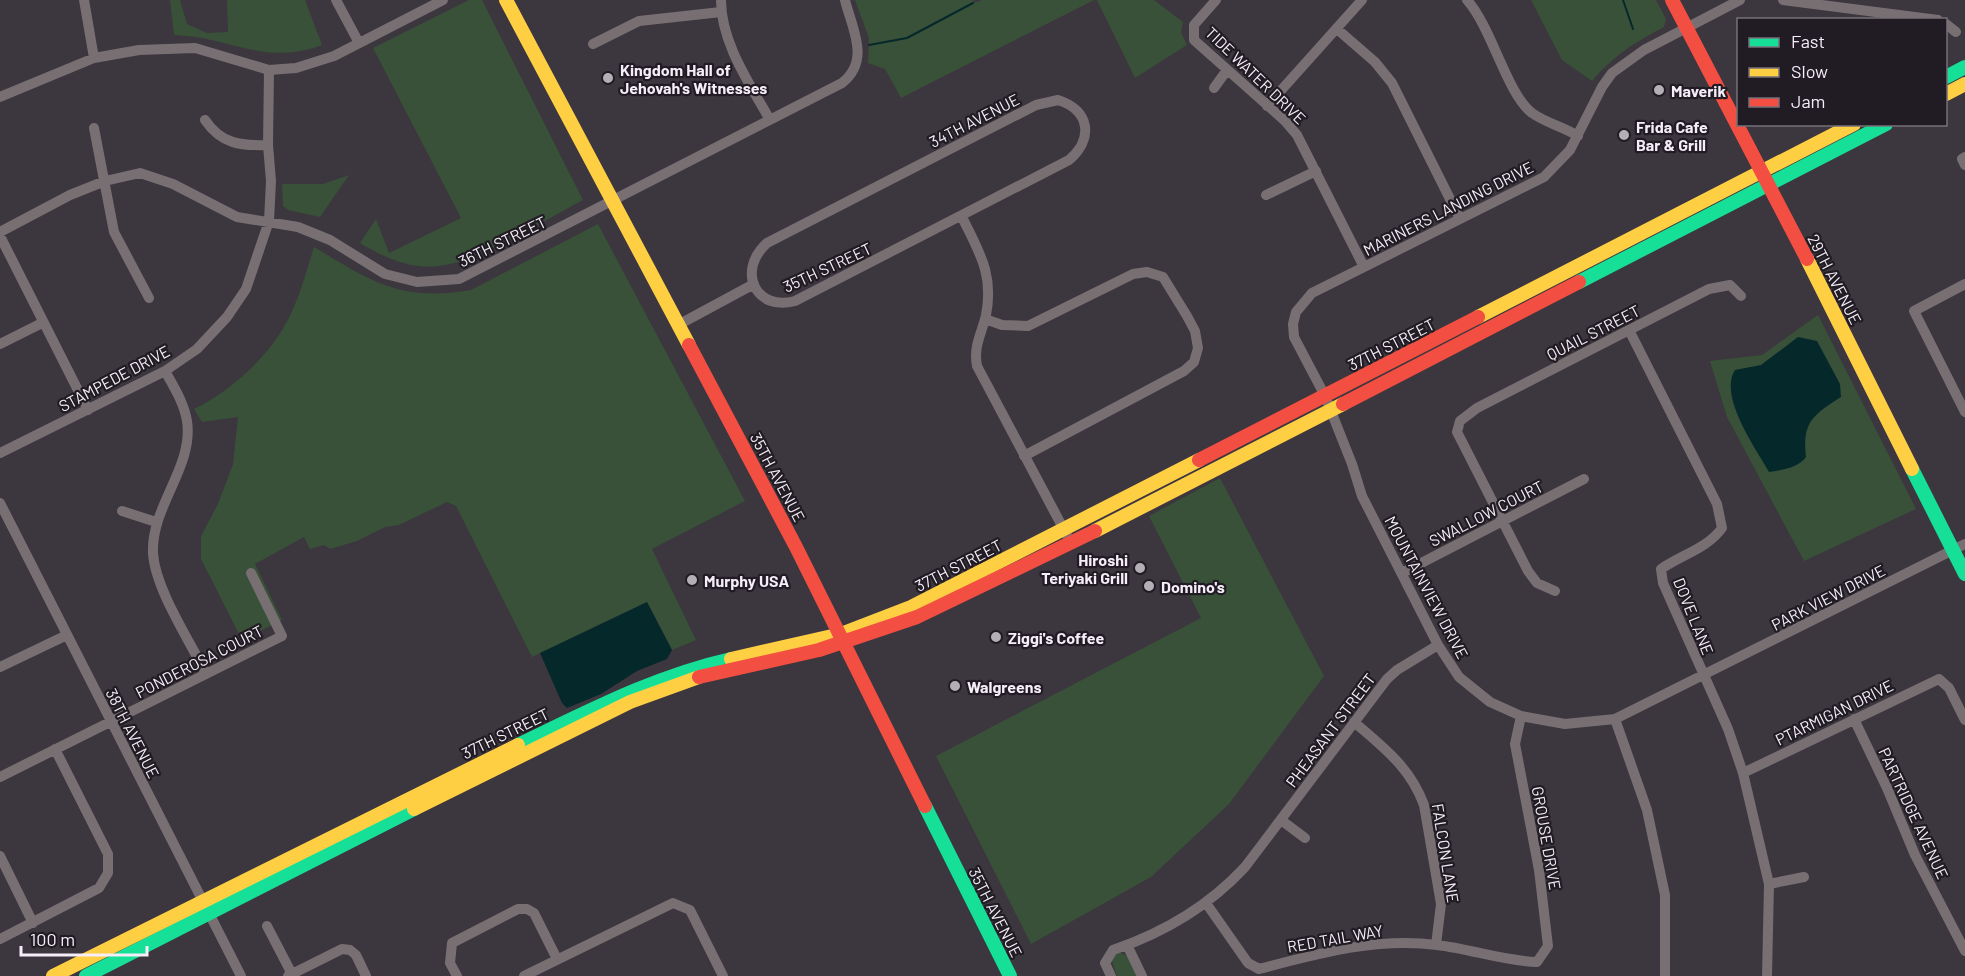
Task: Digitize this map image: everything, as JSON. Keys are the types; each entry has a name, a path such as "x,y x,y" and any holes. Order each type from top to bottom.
{"main road":[{"name":"35TH AVENUE","path":"506,0 843,638 1010,976"},
{"name":"29TH AVENUE","path":"1672,0 1735,110"},
{"path":"1947,76 1965,67"},
{"path":"1947,93 1965,84"},
{"name":"29TH AVENUE","path":"1742,126 1761,171 1959,547 1965,574"},
{"name":"37TH STREET","path":"843,638 1065,531 1850,126"},
{"name":"37TH STREET","path":"53,976 206,906 630,702 698,677 917,617 1071,543 1882,126"},
{"name":"37TH STREET","path":"86,976 206,906"}],"street":[{"path":"84,0 94,58"},
{"path":"336,0 359,43"},
{"path":"0,97 53,73 94,58 139,50 195,48 269,70 296,68 334,56 443,0"},
{"path":"612,202 850,77 859,56 858,42 845,0"},
{"name":"TIDE WATER DRIVE","path":"1216,0 1194,25 1192,33 1194,40 1268,105 1297,135 1364,267"},
{"path":"1268,105 1362,0"},
{"path":"1467,0 1479,15 1524,105 1545,120 1578,136"},
{"name":"MARINERS LANDING DRIVE","path":"1325,396 1294,337 1293,324 1296,312 1312,293 1544,177 1558,164 1578,136 1602,87 1612,73 1626,61 1740,0"},
{"path":"1783,0 1854,15 1904,18"},
{"path":"593,44 639,21 721,6 731,46 770,120"},
{"path":"1947,25 1956,32"},
{"path":"1337,29 1376,62 1392,83 1460,219"},
{"name":"STAMPEDE DRIVE","path":"0,453 165,371 197,349 227,317 246,289 269,221 271,181 268,145 269,70"},
{"path":"1214,88 1227,70"},
{"name":"34TH AVENUE","path":"754,284 751,272 754,256 767,243 1036,105 1058,100 1075,107 1086,133 1079,152 1069,160 962,217"},
{"path":"205,120 215,135 229,141 249,146 268,145"},
{"path":"94,128 114,232 149,298"},
{"path":"1266,195 1316,171"},
{"name":"36TH STREET","path":"0,234 70,195 105,181 140,173 173,184 237,217 298,227 330,240 385,274 417,282 459,279 612,202"},
{"path":"962,217 987,268 989,288 985,319 977,338 977,366 1071,543"},
{"name":"35TH STREET","path":"754,284 760,293 771,301 785,304 795,301 962,217"},
{"path":"0,234 42,323 88,410"},
{"path":"985,319 1002,325 1028,326 1133,274 1147,272 1160,275 1166,280 1197,338 1196,357 1184,371 1024,456"},
{"path":"678,325 754,284"},
{"path":"1965,284 1914,311 1965,412"},
{"name":"QUAIL STREET","path":"1502,522 1457,432 1460,421 1477,408 1709,288 1730,285 1741,296"},
{"path":"0,344 42,323"},
{"name":"DOVE LANE","path":"1629,330 1717,504 1722,528 1714,539 1676,558 1661,569 1669,598 1728,729 1743,773 1769,884 1767,976"},
{"path":"165,371 184,411 188,438 156,522 153,554 159,576 206,674"},
{"name":"MOUNTAINVIEW DRIVE","path":"1325,396 1362,496 1438,645 1459,677 1490,702 1521,716 1565,724 1615,719 1704,676"},
{"name":"SWALLOW COURT","path":"1402,573 1584,480"},
{"name":"38TH AVENUE","path":"0,503 241,976"},
{"path":"122,511 156,522"},
{"path":"1502,522 1537,583 1554,591"},
{"name":"PARK VIEW DRIVE","path":"1704,676 1959,547"},
{"name":"PONDEROSA COURT","path":"0,777 282,636 251,573"},
{"path":"0,666 67,635"},
{"name":"PHEASANT STREET","path":"1111,976 1105,963 1107,956 1113,950 1149,937 1206,903 1245,867 1353,722 1397,670 1438,645"},
{"name":"PTARMIGAN DRIVE","path":"1743,773 1939,679 1949,688 1965,720"},
{"name":"GROUSE DRIVE","path":"1521,716 1515,744 1539,870 1548,946 1537,962"},
{"path":"1615,719 1647,810 1665,895 1665,976"},
{"name":"PARTRIDGE AVENUE","path":"1854,719 1887,788 1915,855 1965,951"},
{"name":"FALCON LANE","path":"1353,722 1409,772 1424,805 1441,904 1436,945"},
{"path":"0,939 99,888 108,873 108,854 55,749"},
{"path":"1281,820 1305,838"},
{"path":"0,856 33,923"},
{"path":"1769,884 1804,877"},
{"path":"524,976 673,903 690,910 723,976"},
{"name":"RED TAIL WAY","path":"1206,903 1248,963 1259,969 1309,955 1377,943 1436,945 1520,962 1537,962"},
{"path":"457,976 450,963 452,943 518,909 527,909 534,913 557,959"},
{"path":"267,926 291,975 342,950 350,950 356,955 366,976"},
{"path":"1127,945 1142,976"}],"shaded area":[{"path":"170,0 180,0 187,24 207,33 228,32 227,0 305,0 322,45 301,51 264,52 212,40 174,35"},
{"path":"469,0 482,0 583,200 512,239 456,263 429,267 408,264 378,253 360,243 376,219 389,253 461,218 373,48"},
{"path":"855,0 973,0 974,3 982,0 1094,0 901,98 885,69 868,63 869,38"},
{"path":"1097,0 1154,0 1183,22 1181,32 1187,45 1135,78"},
{"path":"1531,0 1656,0 1666,19 1664,27 1625,50 1592,81 1562,60"},
{"path":"349,175 320,217 288,210 283,206 282,184 323,184"},
{"path":"598,224 745,501 652,549 696,640 672,650 647,602 532,657 456,506 447,502 399,525 385,527 357,541 330,549 324,545 310,549 304,537 255,564 282,620 242,640 201,559 201,536 218,504 233,464 238,417 202,422 194,409 246,373 277,338 294,306 314,247 353,270 388,286 406,291 447,293 471,290"},
{"path":"1818,315 1916,509 1804,561 1727,417 1710,361 1762,355"},
{"path":"1798,337 1817,341 1840,384 1841,397 1823,409 1811,421 1806,435 1806,457 1803,461 1789,468 1769,472 1735,408 1731,394 1731,381 1735,370 1761,365"},
{"path":"1220,478 1324,676 1229,804 1151,877 1031,944 936,756 1201,618 1149,516"},
{"path":"647,602 672,650 667,659 637,671 601,694 567,708 562,703 540,653"},
{"path":"1119,952 1127,956 1137,976 1117,976 1111,958"}],"waterway":[{"path":"1623,0 1633,29"},
{"path":"869,45 907,38 973,3"}],"traffic: fast":[{"path":"1947,76 1965,67"},
{"path":"1579,282 1882,126"},
{"path":"1912,469 1965,574"},
{"path":"518,745 648,685 731,659"},
{"path":"925,806 1010,976"},
{"path":"86,976 414,809"}],"traffic: slow":[{"path":"506,0 689,345"},
{"path":"1947,93 1965,84"},
{"path":"1478,317 1850,126"},
{"path":"1807,259 1912,469"},
{"path":"1095,531 1343,404"},
{"path":"731,659 841,634 911,607 1199,460"},
{"path":"414,809 630,702 699,677"},
{"path":"53,976 518,745"}],"traffic: jam":[{"path":"1672,0 1737,125"},
{"path":"1738,126 1807,259"},
{"path":"1343,404 1579,282"},
{"path":"1199,460 1478,317"},
{"path":"689,345 796,547 925,806"},
{"path":"699,677 819,650 917,617 1095,531"}],"place":[{"name":"Kingdom Hall of Jehovah's Witnesses","path":"608,78"},
{"name":"Maverik","path":"1659,90"},
{"name":"Frida Cafe Bar & Grill","path":"1624,135"},
{"name":"Hiroshi Teriyaki Grill","path":"1140,568"},
{"name":"Murphy USA","path":"692,580"},
{"name":"Domino's","path":"1149,586"},
{"name":"Ziggi's Coffee","path":"996,637"},
{"name":"Walgreens","path":"955,686"}]}
